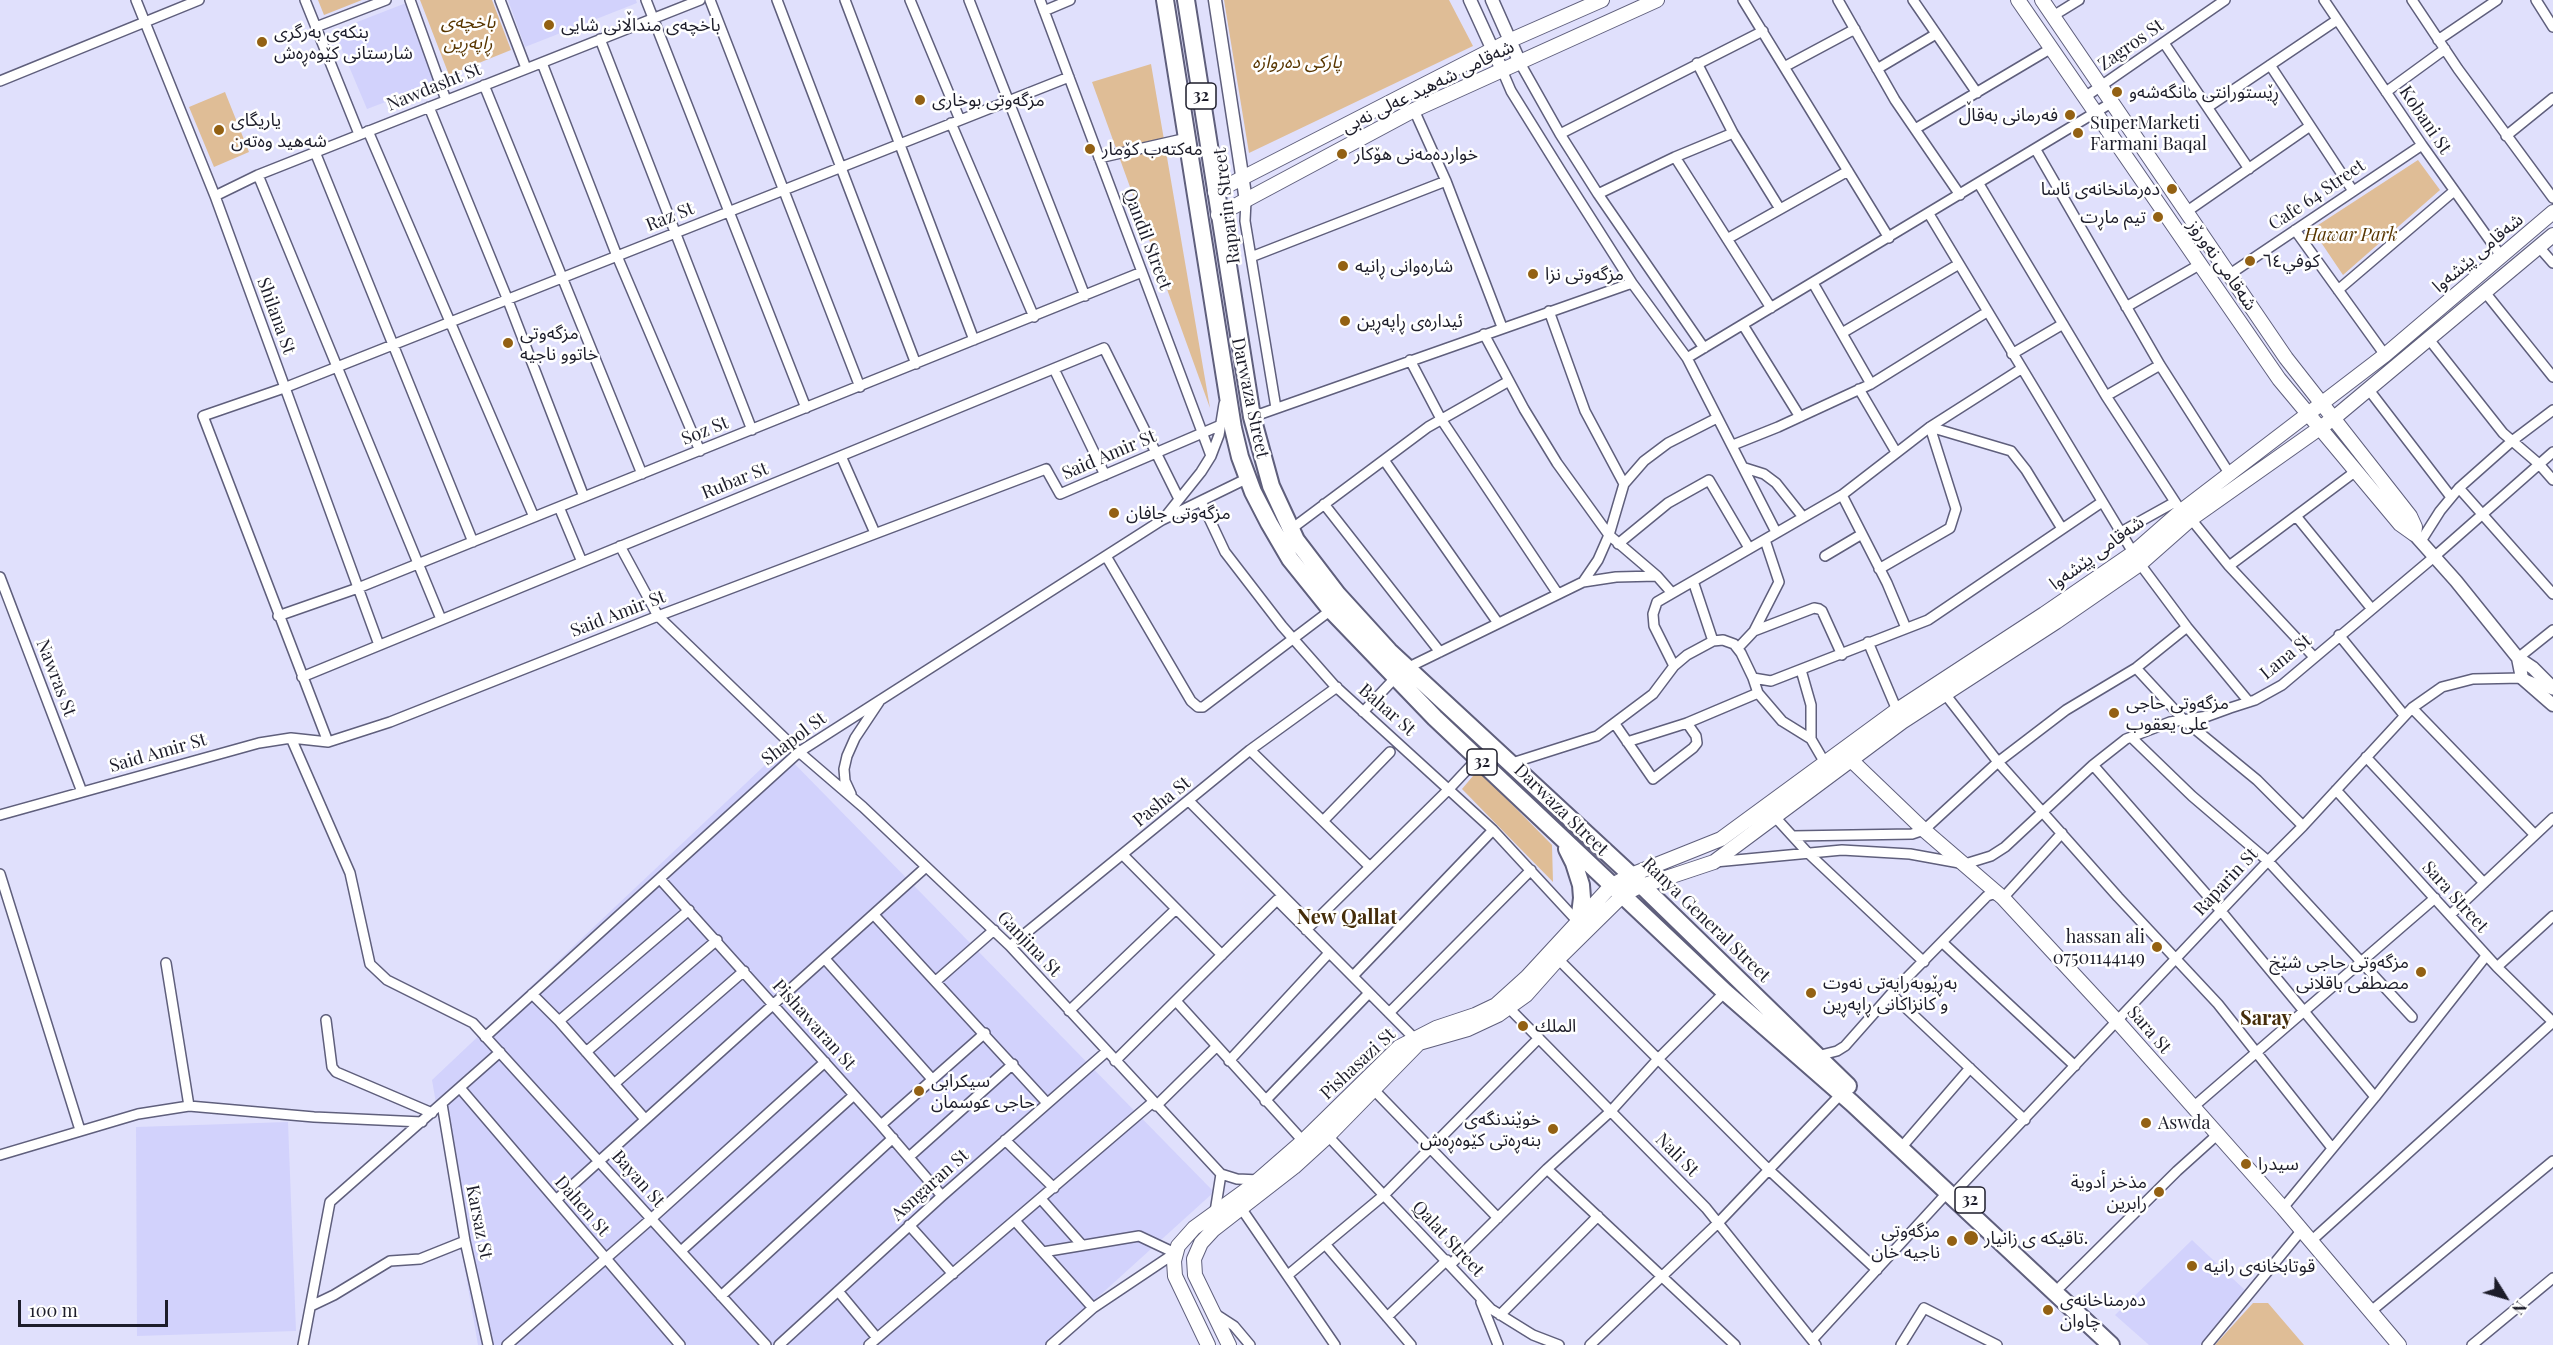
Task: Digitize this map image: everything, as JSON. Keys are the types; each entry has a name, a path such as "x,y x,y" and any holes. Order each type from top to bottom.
{"highway":[{"name":"Darwaza Street","path":"1165,0 1226,390 1237,444 1248,478 1284,549 1331,610 1401,673 1478,758 1725,992 1903,1145"},
{"name":"32","path":"1186,0 1215,192"},
{"name":"Ranya General Street","path":"1215,192 1252,417 1268,478 1290,530 1338,595 1401,673 1509,764 1637,880 1817,1056 1903,1145 2061,1286 2123,1345"},
{"path":"1556,833 1569,852 1578,874 1582,898 1579,923"},
{"name":"32","path":"1953,1191 2111,1345"}],"main road":[{"name":"شەقامی شەهید عەلی نەبی","path":"1215,192 1511,40 1602,0"},
{"name":"شەقامی شەهید عەلی نەبی","path":"1218,215 1414,110 1657,0"},
{"name":"شەقامی نەورۆز","path":"2018,0 2279,379 2322,427 2400,524 2417,537"},
{"name":"شەقامی نەورۆز","path":"2042,0 2286,358 2410,516 2417,537"},
{"name":"شەقامی پێشەوا","path":"1637,880 1714,862 1851,759 1899,716 1945,694 2047,628 2137,558 2182,511 2385,355 2553,212"},
{"name":"شەقامی پێشەوا","path":"2182,511 2322,427 2553,235"},
{"name":"شەقامی پێشەوا","path":"1637,880 1721,838 2044,614 2137,558"},
{"name":"Sara St","path":"1851,759 1924,830 2003,897 2283,1208 2398,1345"},
{"name":"Pishasazi St","path":"1175,1253 1188,1234 1259,1180 1303,1141 1391,1054 1417,1040 1468,1029 1498,1015 1505,1004 1579,923 1617,891 1637,880"},
{"name":"Pishasazi St","path":"1505,1004 1521,1000 1617,891"},
{"name":"Pishasazi St","path":"1194,1258 1206,1236 1328,1136 1374,1090 1417,1040"},
{"path":"1208,1345 1177,1282 1174,1268 1175,1253 1194,1258 1195,1275 1229,1345"}],"street":[{"name":"Shilana St","path":"136,0 215,196 378,645"},
{"path":"0,81 200,0"},
{"path":"305,0 450,322 534,517"},
{"path":"316,27 386,0"},
{"path":"410,0 446,100"},
{"path":"500,0 526,68"},
{"path":"646,0 806,408"},
{"name":"Nawdasht St","path":"215,196 258,175 700,0"},
{"path":"710,0 860,387"},
{"path":"777,0 916,364"},
{"path":"845,0 974,340"},
{"path":"910,0 1034,317"},
{"path":"969,0 1085,296"},
{"name":"Qandil Street","path":"1040,0 1212,456"},
{"path":"1044,11 1070,0"},
{"name":"Raparin Street","path":"1215,0 1244,179 1245,221 1276,408"},
{"path":"1470,0 1510,91 1632,283 1687,358 1776,532"},
{"path":"1492,0 1520,63 1560,134 1598,194 1704,348"},
{"path":"1743,0 1889,237"},
{"path":"1838,0 1877,69 1960,195"},
{"path":"1913,0 1977,93"},
{"path":"2053,16 2079,0"},
{"name":"Kobani St","path":"2324,0 2422,145 2501,256"},
{"path":"2412,0 2506,136 2553,198"},
{"path":"2438,40 2497,0"},
{"path":"2536,0 2553,27"},
{"name":"Zagros St","path":"2085,97 2219,2"},
{"path":"2208,106 2337,20"},
{"path":"1785,66 1855,29"},
{"path":"1560,134 1763,31"},
{"path":"1877,69 1936,34"},
{"path":"600,39 752,430"},
{"path":"2164,42 2249,169"},
{"path":"1915,129 2050,49"},
{"path":"2386,92 2445,49"},
{"path":"542,63 617,256 700,451"},
{"path":"1697,63 1733,133 1780,209"},
{"path":"2270,65 2353,191"},
{"name":"Raz St","path":"278,616 203,416 284,388 1068,77"},
{"path":"484,85 642,474"},
{"path":"2506,136 2553,98"},
{"path":"1687,358 2111,103"},
{"path":"429,107 507,298 584,497"},
{"path":"1414,110 1446,182 1502,327"},
{"path":"2186,212 2310,126"},
{"path":"1598,194 1675,157 1733,133"},
{"path":"1099,158 1187,138"},
{"name":"Cafe 64 Street","path":"2230,274 2422,145"},
{"path":"2036,150 2160,366 2229,473"},
{"path":"315,152 473,542"},
{"path":"1675,157 1771,308"},
{"path":"1727,239 1848,171"},
{"path":"258,175 441,619"},
{"path":"1251,257 1446,182"},
{"path":"1979,184 2106,396 2182,511 2229,566 2314,657"},
{"path":"2338,290 2454,190"},
{"path":"1929,214 2137,558 2187,627 2248,702"},
{"path":"2295,230 2385,355"},
{"path":"2539,247 2553,263"},
{"path":"1842,333 1959,264"},
{"path":"2126,307 2199,265"},
{"name":"Soz St","path":"278,616 419,564 1142,272"},
{"path":"1252,417 1632,283"},
{"path":"1813,283 1871,384"},
{"path":"2484,291 2553,377"},
{"path":"1549,311 1585,411 1624,484"},
{"path":"1733,445 1871,384 1987,312"},
{"path":"2012,354 2063,324"},
{"path":"1743,325 1800,417"},
{"path":"1484,334 1557,463 1609,535 1657,576 1672,593"},
{"path":"2428,338 2503,433 2539,464 2553,480"},
{"name":"Rubar St","path":"302,677 1104,348 1155,454"},
{"path":"1410,360 1442,419 1558,594"},
{"path":"2106,396 2160,366"},
{"path":"1054,369 1105,475"},
{"path":"1674,666 1654,626 1653,614 1657,602 1842,495 1930,427 2021,369"},
{"path":"1290,530 1442,419 1509,381"},
{"path":"1859,389 1896,452"},
{"path":"1162,520 1212,456 1221,425 1226,390"},
{"path":"2369,390 2451,496"},
{"path":"2417,537 2459,488 2512,441 2553,410"},
{"path":"1583,582 1598,560 1609,535 1624,484 1644,461 1668,443 1717,418"},
{"name":"Said Amir St","path":"0,815 258,742 291,738 328,742 390,722 658,616 1046,469 1060,494 1221,425"},
{"path":"1930,427 2011,451 2061,528"},
{"path":"1879,569 1950,528 1956,509 1930,427"},
{"name":"Lana St","path":"1965,864 1991,856 2005,847 2112,748 2131,737 2170,722 2208,716 2248,702 2282,685 2434,557 2553,452"},
{"path":"1155,454 1179,499"},
{"path":"841,456 875,533"},
{"path":"1384,460 1498,623"},
{"path":"1745,468 1764,474 1776,483 1803,517"},
{"path":"2229,566 2356,471"},
{"path":"1162,520 1248,478"},
{"path":"1618,544 1668,503 1709,480 1749,548"},
{"path":"2459,488 2553,594"},
{"path":"1842,495 1906,628"},
{"name":"Bahar St","path":"1201,501 1225,552 1294,640 1362,712 1404,746 1493,830 1579,923"},
{"path":"1754,678 1771,681 1928,620 2102,502"},
{"path":"1324,504 1440,652"},
{"path":"559,507 582,562"},
{"path":"2121,532 2182,511"},
{"path":"2296,516 2371,608"},
{"name":"Shapol St","path":"485,1037 799,752 1162,520"},
{"path":"1825,556 1862,534"},
{"name":"شەقامی نەورۆز","path":"2417,537 2518,658 2533,668 2553,689"},
{"path":"1738,648 1754,631 1779,582 1765,540"},
{"name":"Ganjina St","path":"620,546 658,616 799,752 863,807 994,930 1221,1174"},
{"path":"1106,556 1191,701 1198,706 1203,707 1331,610"},
{"path":"1362,712 1401,673 1583,582 1616,577 1657,576"},
{"name":"Nawras St","path":"0,577 82,792"},
{"path":"1693,580 1713,641"},
{"path":"1754,631 1814,608 1819,609 1842,655"},
{"path":"278,616 328,742"},
{"path":"1793,836 1912,834 1924,830 1998,762 2066,710 2136,668 2187,627"},
{"path":"2518,658 2553,630"},
{"path":"2339,635 2404,715"},
{"path":"1509,764 1546,750 1589,739 1615,724 1653,694 1674,666 1687,655 1713,641 1730,642 1738,648 1754,678 1758,693 1782,721 1810,739 1826,763"},
{"path":"1868,642 1899,716"},
{"name":"شەقامی نەورۆز","path":"2518,658 2522,678"},
{"path":"2136,668 2184,720 2257,780 2303,826"},
{"path":"1801,670 1811,705 1810,739"},
{"name":"Raparin St","path":"1814,1342 1877,1270 2025,1120 2303,826 2404,715 2426,697 2454,682 2473,678 2522,678 2553,689"},
{"path":"2522,678 2553,705"},
{"name":"Pasha St","path":"1010,946 1250,750 1337,687"},
{"path":"863,807 851,794 845,781 844,769 847,756 855,738 878,703 897,688"},
{"path":"1627,742 1687,723 1758,693"},
{"path":"1945,694 1998,762 2118,897 2177,958 2257,1053 2332,1148"},
{"path":"2412,708 2535,835"},
{"path":"1615,724 1653,779 1694,748 1697,743 1696,736 1687,723"},
{"path":"2131,737 2192,796 2268,861 2412,1017"},
{"name":"Bayan St","path":"291,738 350,873 370,964 387,980 473,1023 766,1345"},
{"path":"1250,750 1370,866"},
{"path":"1323,821 1390,752"},
{"path":"2366,757 2484,883"},
{"path":"1309,927 1478,758"},
{"path":"2093,765 2221,911 2375,1097"},
{"name":"Sara Street","path":"2336,790 2486,956 2553,1022"},
{"path":"1189,801 1309,927 1329,953 1417,1040"},
{"path":"1775,817 1808,852 1924,962"},
{"path":"2450,915 2553,818"},
{"path":"1353,976 1493,830"},
{"path":"1817,1056 1837,1051 1845,1046 1891,994 1987,896 1993,894 2003,897 2062,833"},
{"path":"1714,862 1842,850 1889,852 1965,864"},
{"path":"1123,855 1222,955"},
{"path":"556,1200 926,867"},
{"path":"1389,1013 1531,870"},
{"path":"0,874 80,1130"},
{"name":"Pishawaran St","path":"660,879 717,940 942,1196"},
{"path":"2192,1108 2435,898"},
{"path":"1114,1061 1277,900 1309,927"},
{"path":"559,1021 689,909"},
{"path":"1069,1011 1176,909"},
{"path":"874,915 1047,1103"},
{"path":"2497,967 2553,916"},
{"path":"936,981 994,930"},
{"path":"586,1052 717,940"},
{"path":"1943,943 2075,1066"},
{"path":"1229,1061 1329,953"},
{"path":"2283,1208 2375,1097 2486,956"},
{"path":"825,959 932,1079"},
{"path":"1558,959 1769,1170 1877,1270"},
{"path":"166,963 189,1106"},
{"path":"614,1084 744,971"},
{"path":"1387,1317 1498,1218 1547,1169 1611,1111 1658,1059 1725,992"},
{"path":"1265,1101 1369,993"},
{"path":"532,994 559,1021 645,1119"},
{"path":"1891,994 2025,1120"},
{"path":"1176,1001 1303,1141"},
{"name":"Nali St","path":"1505,1004 1719,1222 1814,1342"},
{"path":"326,1020 332,1067 336,1072 432,1113"},
{"path":"2207,1345 2305,1236 2553,1022"},
{"path":"881,1125 985,1033"},
{"path":"1288,1275 1384,1195 1539,1038"},
{"path":"838,1291 873,1342 1155,1104 1216,1047"},
{"path":"303,1345 330,1202 500,1052"},
{"name":"Asngaran St","path":"779,1345 909,1225 1106,1052"},
{"path":"507,1345 825,1062"},
{"path":"909,1157 1013,1064"},
{"path":"1903,1145 1970,1068"},
{"name":"Dahen St","path":"460,1088 680,1345"},
{"path":"1374,1090 1498,1218"},
{"path":"1590,1345 1719,1222 1841,1094"},
{"path":"681,1251 854,1095"},
{"name":"Karsaz St","path":"442,1104 465,1241 488,1345"},
{"path":"0,1155 138,1114 189,1106 314,1117 422,1122"},
{"path":"2061,1286 2177,1171 2217,1135"},
{"name":"Qalat Street","path":"1328,1136 1449,1262 1479,1297 1500,1315 1533,1335 1559,1345"},
{"path":"721,1296 893,1138"},
{"path":"1005,1140 1054,1188"},
{"path":"2370,1312 2553,1161"},
{"path":"1547,1169 1735,1345"},
{"path":"1215,1212 1221,1174 1237,1179 1259,1180"},
{"path":"1041,1199 1081,1244"},
{"path":"1241,1208 1335,1345"},
{"path":"1500,1315 1598,1216"},
{"path":"1016,1222 1093,1308"},
{"path":"909,1225 953,1274"},
{"path":"1043,1252 1139,1236 1175,1253"},
{"path":"310,1306 334,1295 390,1261 420,1259 465,1241"},
{"path":"1325,1244 1411,1345"},
{"path":"1051,1345 1093,1308 1175,1253"},
{"path":"2472,1345 2553,1278"},
{"path":"1479,1297 1498,1345"},
{"path":"1901,1345 1924,1308 1997,1345"},
{"path":"1213,1312 1234,1326 1250,1345"}],"shaded area":[{"name":"باخچەی منداڵانی شایی","path":"508,0 636,0 637,3 525,47"},
{"path":"406,3 436,83 367,109 334,31"},
{"path":"781,750 1214,1192 1045,1345 478,1345 432,1080"},
{"path":"288,1122 296,1331 137,1336 136,1127"},
{"name":"قوتابخانەی رانیە","path":"2192,1240 2247,1292 2200,1345 2149,1345 2115,1315"}],"green space":[{"path":"318,0 362,0 324,15"},
{"name":"باخچەی ڕاپەڕین","path":"420,0 492,0 511,50 449,75"},
{"name":"پارکی دەروازە","path":"1224,0 1449,0 1473,46 1249,153"},
{"path":"1151,64 1210,408 1092,82"},
{"name":"یاریگای شەهید وەتەن","path":"225,92 249,152 214,167 189,107"},
{"name":"Hawar Park","path":"2418,160 2440,190 2343,275 2312,229"},
{"path":"1478,770 1552,845 1553,882 1462,789"},
{"path":"2253,1303 2268,1303 2304,1345 2215,1345"}],"place":[{"name":"باخچەی منداڵانی شایی","path":"549,25"},
{"name":"بنکەی بەرگری شارستانی کێوەڕەش","path":"262,42"},
{"name":"ڕێستورانتی مانگەشەو","path":"2117,92"},
{"name":"مزگەوتی بوخاری","path":"920,100"},
{"name":"فەرمانی بەقاڵ","path":"2070,115"},
{"name":"یاریگای شەهید وەتەن","path":"219,130"},
{"name":"SuperMarketi Farmani Baqal","path":"2078,133"},
{"name":"مەکتەب کۆمار","path":"1090,149"},
{"name":"خواردەمەنی هۆکار","path":"1342,154"},
{"name":"دەرمانخانەی ئاسا","path":"2172,189"},
{"name":"تیم ماڕت","path":"2158,217"},
{"name":"كوفي٦٤","path":"2250,261"},
{"name":"شارەوانی ڕانیە","path":"1343,266"},
{"name":"مزگەوتی نزا","path":"1533,274"},
{"name":"ئیدارەی ڕاپەڕین","path":"1345,321"},
{"name":"مزگەوتی خاتوو ناجیە","path":"508,343"},
{"name":"مزگەوتی جافان","path":"1114,513"},
{"name":"مزگەوتی حاجی علی یعقوب","path":"2114,713"},
{"name":"hassan ali 07501144149","path":"2157,947"},
{"name":"مزگەوتی حاجی شێخ مصطفی باقلانی","path":"2421,972"},
{"name":"بەڕێوبەرایەتی نەوت و کانزاکانی ڕاپەڕین","path":"1811,993"},
{"name":"الملك","path":"1523,1026"},
{"name":"سیکرابی حاجی عوسمان","path":"919,1091"},
{"name":"Aswda","path":"2146,1123"},
{"name":"خوێندنگەی بنەڕەتی کێوەڕەش","path":"1553,1129"},
{"name":"سیدرا","path":"2246,1164"},
{"name":"مذخر أدوية رابرين","path":"2159,1192"},
{"name":"تاقيكه ى زانيار.","path":"1971,1238"},
{"name":"مزگەوتی ناجیە خان","path":"1952,1241"},
{"name":"قوتابخانەی رانیە","path":"2192,1266"},
{"name":"دەرمناخانەی چاوان","path":"2048,1310"}],"district":[{"name":"New Qallat","path":"1347,918"},
{"name":"Saray","path":"2266,1019"}]}
